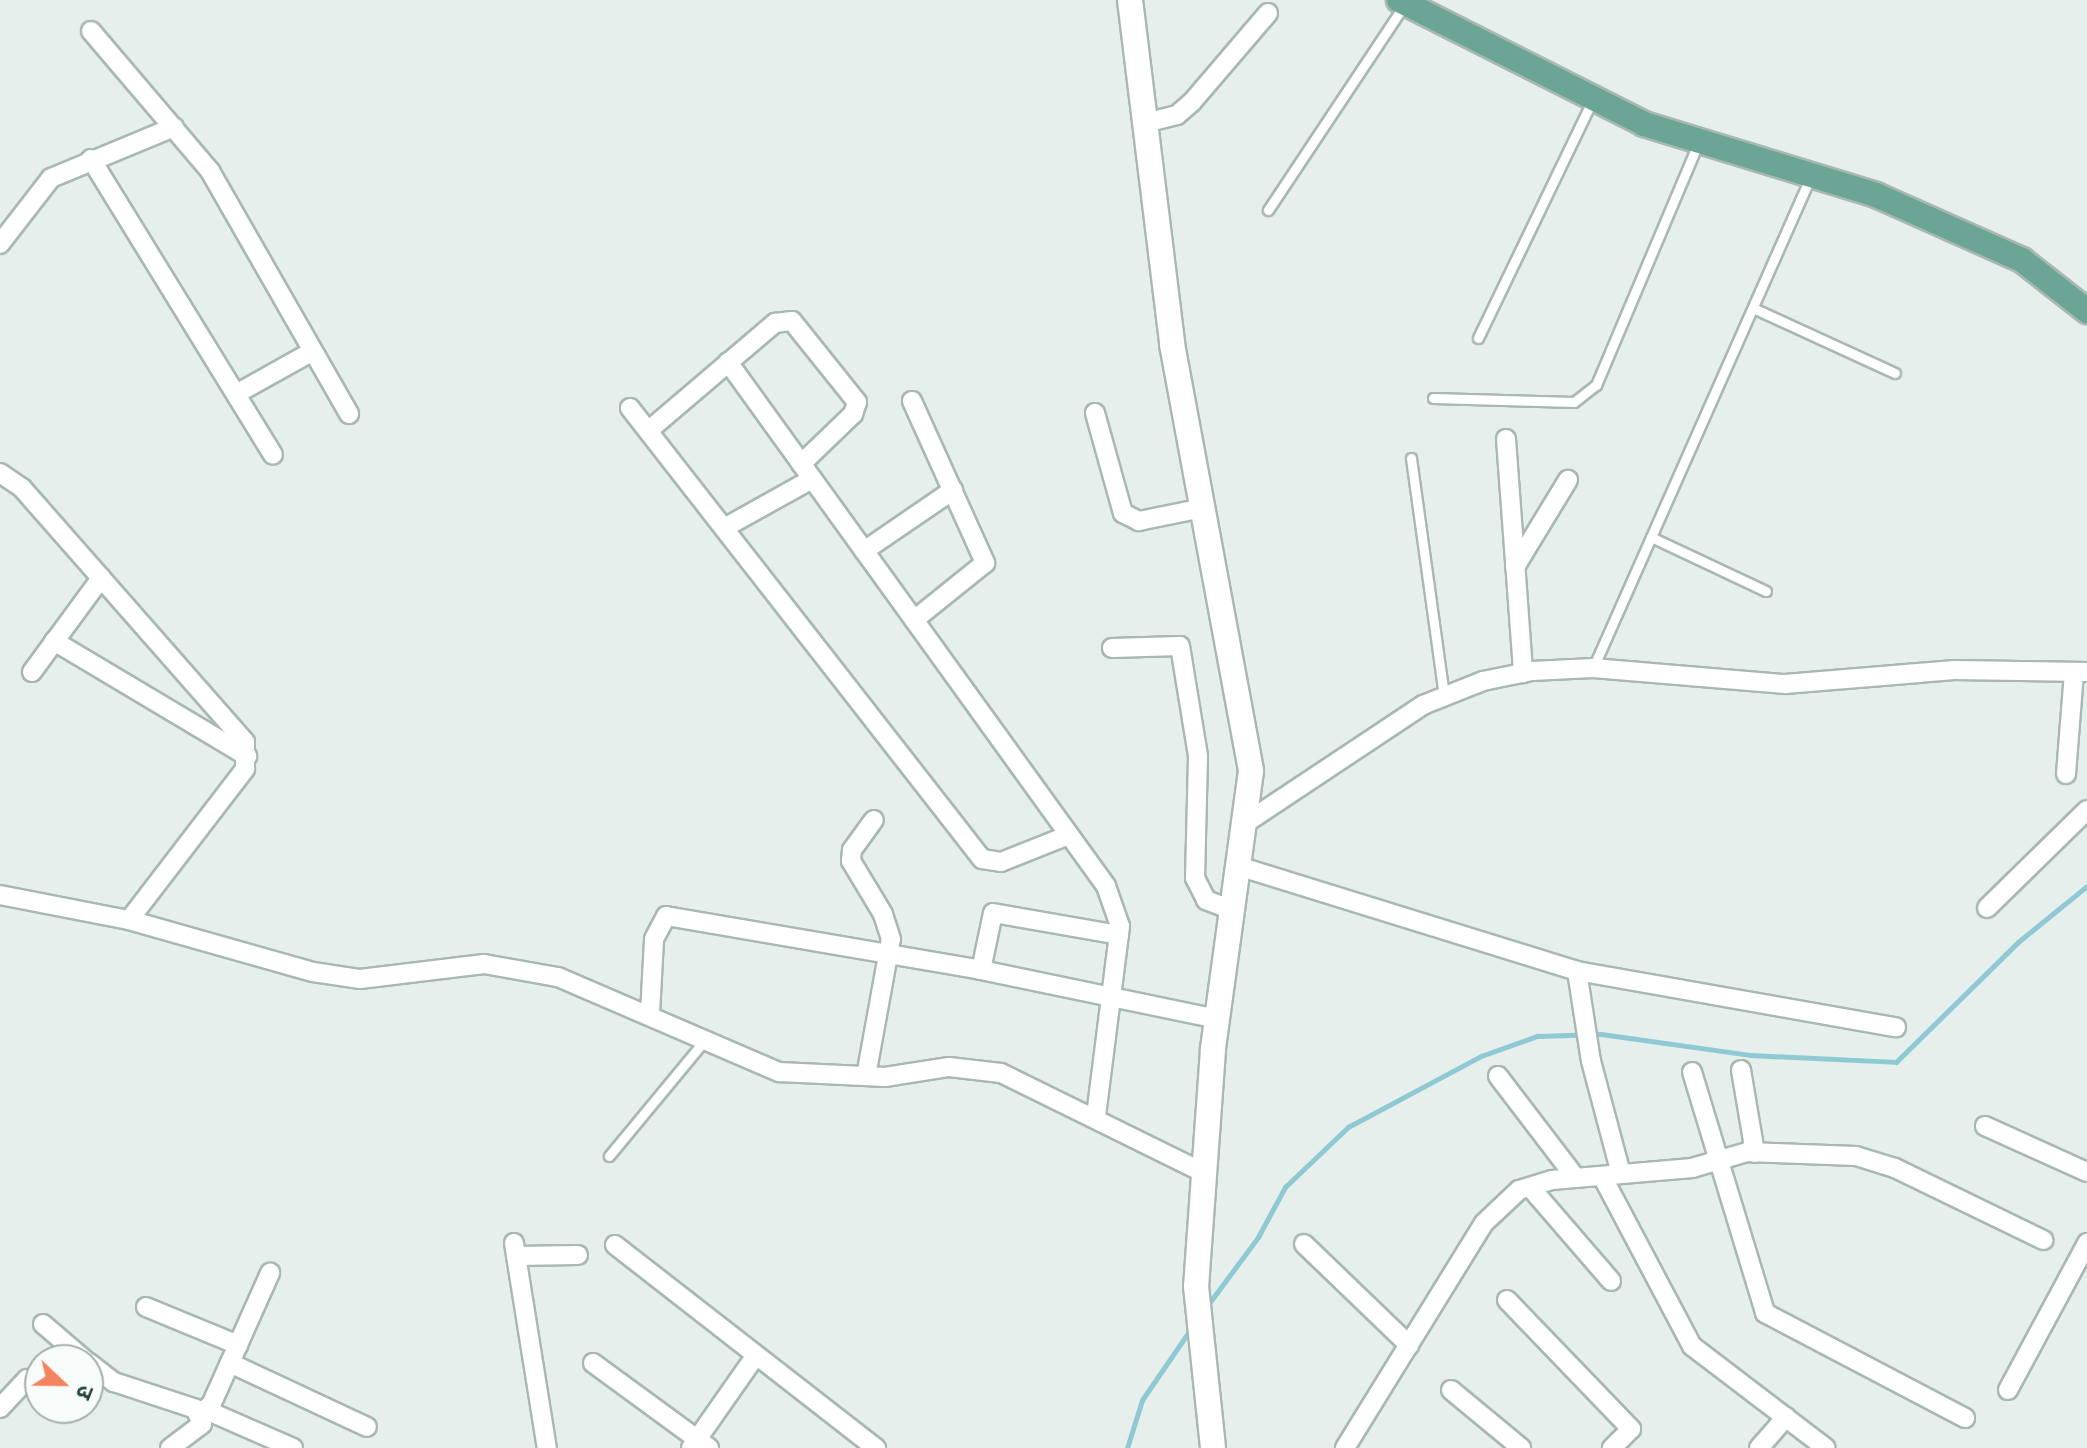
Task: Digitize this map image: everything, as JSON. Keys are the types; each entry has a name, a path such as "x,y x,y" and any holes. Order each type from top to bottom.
{"main road":[{"path":"1413,4 1644,124 1876,195 2022,260 2087,311"}],"street":[{"path":"1130,0 1172,344 1251,771 1217,1019 1196,1286 1200,1359 1213,1448"},
{"path":"1145,123 1177,115 1192,102 1268,13"},
{"path":"91,31 210,171 349,414"},
{"path":"0,244 51,178 174,127"},
{"path":"91,159 273,455"},
{"path":"648,431 775,323 792,321 856,395 853,414 806,472 724,528"},
{"path":"236,394 313,351"},
{"path":"728,362 1106,886 1119,935 1096,1117"},
{"path":"912,401 985,563 914,620"},
{"path":"630,408 982,859 1001,862 1069,835"},
{"path":"1095,413 1123,513 1139,521 1203,508"},
{"path":"1506,439 1523,673"},
{"path":"0,473 22,488 245,742 245,769 129,920"},
{"path":"1515,567 1568,480"},
{"path":"864,551 953,490"},
{"path":"32,672 101,578"},
{"path":"54,641 247,756"},
{"path":"1112,648 1171,642 1180,646 1198,756 1195,878 1206,900 1232,910"},
{"path":"1244,824 1423,705 1523,673 1593,668 1785,684 1954,670 2080,672 2066,774"},
{"path":"1987,908 2087,810"},
{"path":"866,1076 890,955 888,925 851,861 852,850 874,820"},
{"path":"1238,866 1577,971 1896,1027"},
{"path":"0,895 129,920 313,972 360,979 484,964 543,974 650,1014 704,1041 779,1072 866,1076 949,1067 1001,1073 1096,1117 1204,1173"},
{"path":"981,970 993,913 1119,935"},
{"path":"650,1014 654,939 666,916 981,970 1217,1019"},
{"path":"1577,971 1591,1061 1621,1174"},
{"path":"1741,1070 1755,1153"},
{"path":"1692,1072 1758,1301 1772,1321 1965,1418"},
{"path":"1498,1076 1576,1178"},
{"path":"1985,1126 2087,1172"},
{"path":"1345,1448 1484,1223 1519,1190 1576,1178 1718,1161 1755,1153 1856,1156 1895,1168 2043,1240"},
{"path":"1602,1176 1692,1346 1826,1448"},
{"path":"1530,1187 1611,1281"},
{"path":"2008,1390 2087,1243"},
{"path":"1304,1244 1409,1345"},
{"path":"615,1245 876,1448"},
{"path":"547,1448 515,1250 578,1255"},
{"path":"170,1448 202,1424 202,1413 230,1363 270,1273"},
{"path":"1507,1300 1631,1429 1612,1448"},
{"path":"146,1307 238,1345"},
{"path":"43,1324 67,1344"},
{"path":"593,1363 699,1445 756,1355"},
{"path":"230,1363 367,1427"},
{"path":"104,1374 114,1382 196,1409 293,1448"},
{"path":"0,1408 24,1382"},
{"path":"1451,1390 1521,1448"},
{"path":"1759,1448 1786,1417"}],"lane":[{"path":"1268,210 1413,4"},
{"path":"1478,338 1593,99"},
{"path":"1433,398 1574,402 1596,385 1699,141"},
{"path":"1593,668 1811,175"},
{"path":"1753,308 1895,373"},
{"path":"1411,458 1444,697"},
{"path":"1651,537 1766,591"},
{"path":"609,1156 704,1041"}],"waterway":[{"path":"1207,1306 1258,1237 1285,1187 1348,1127 1481,1056 1537,1036 1601,1034 1750,1055 1896,1062 2018,942 2087,886"},
{"path":"1127,1448 1142,1400 1192,1327"}]}
